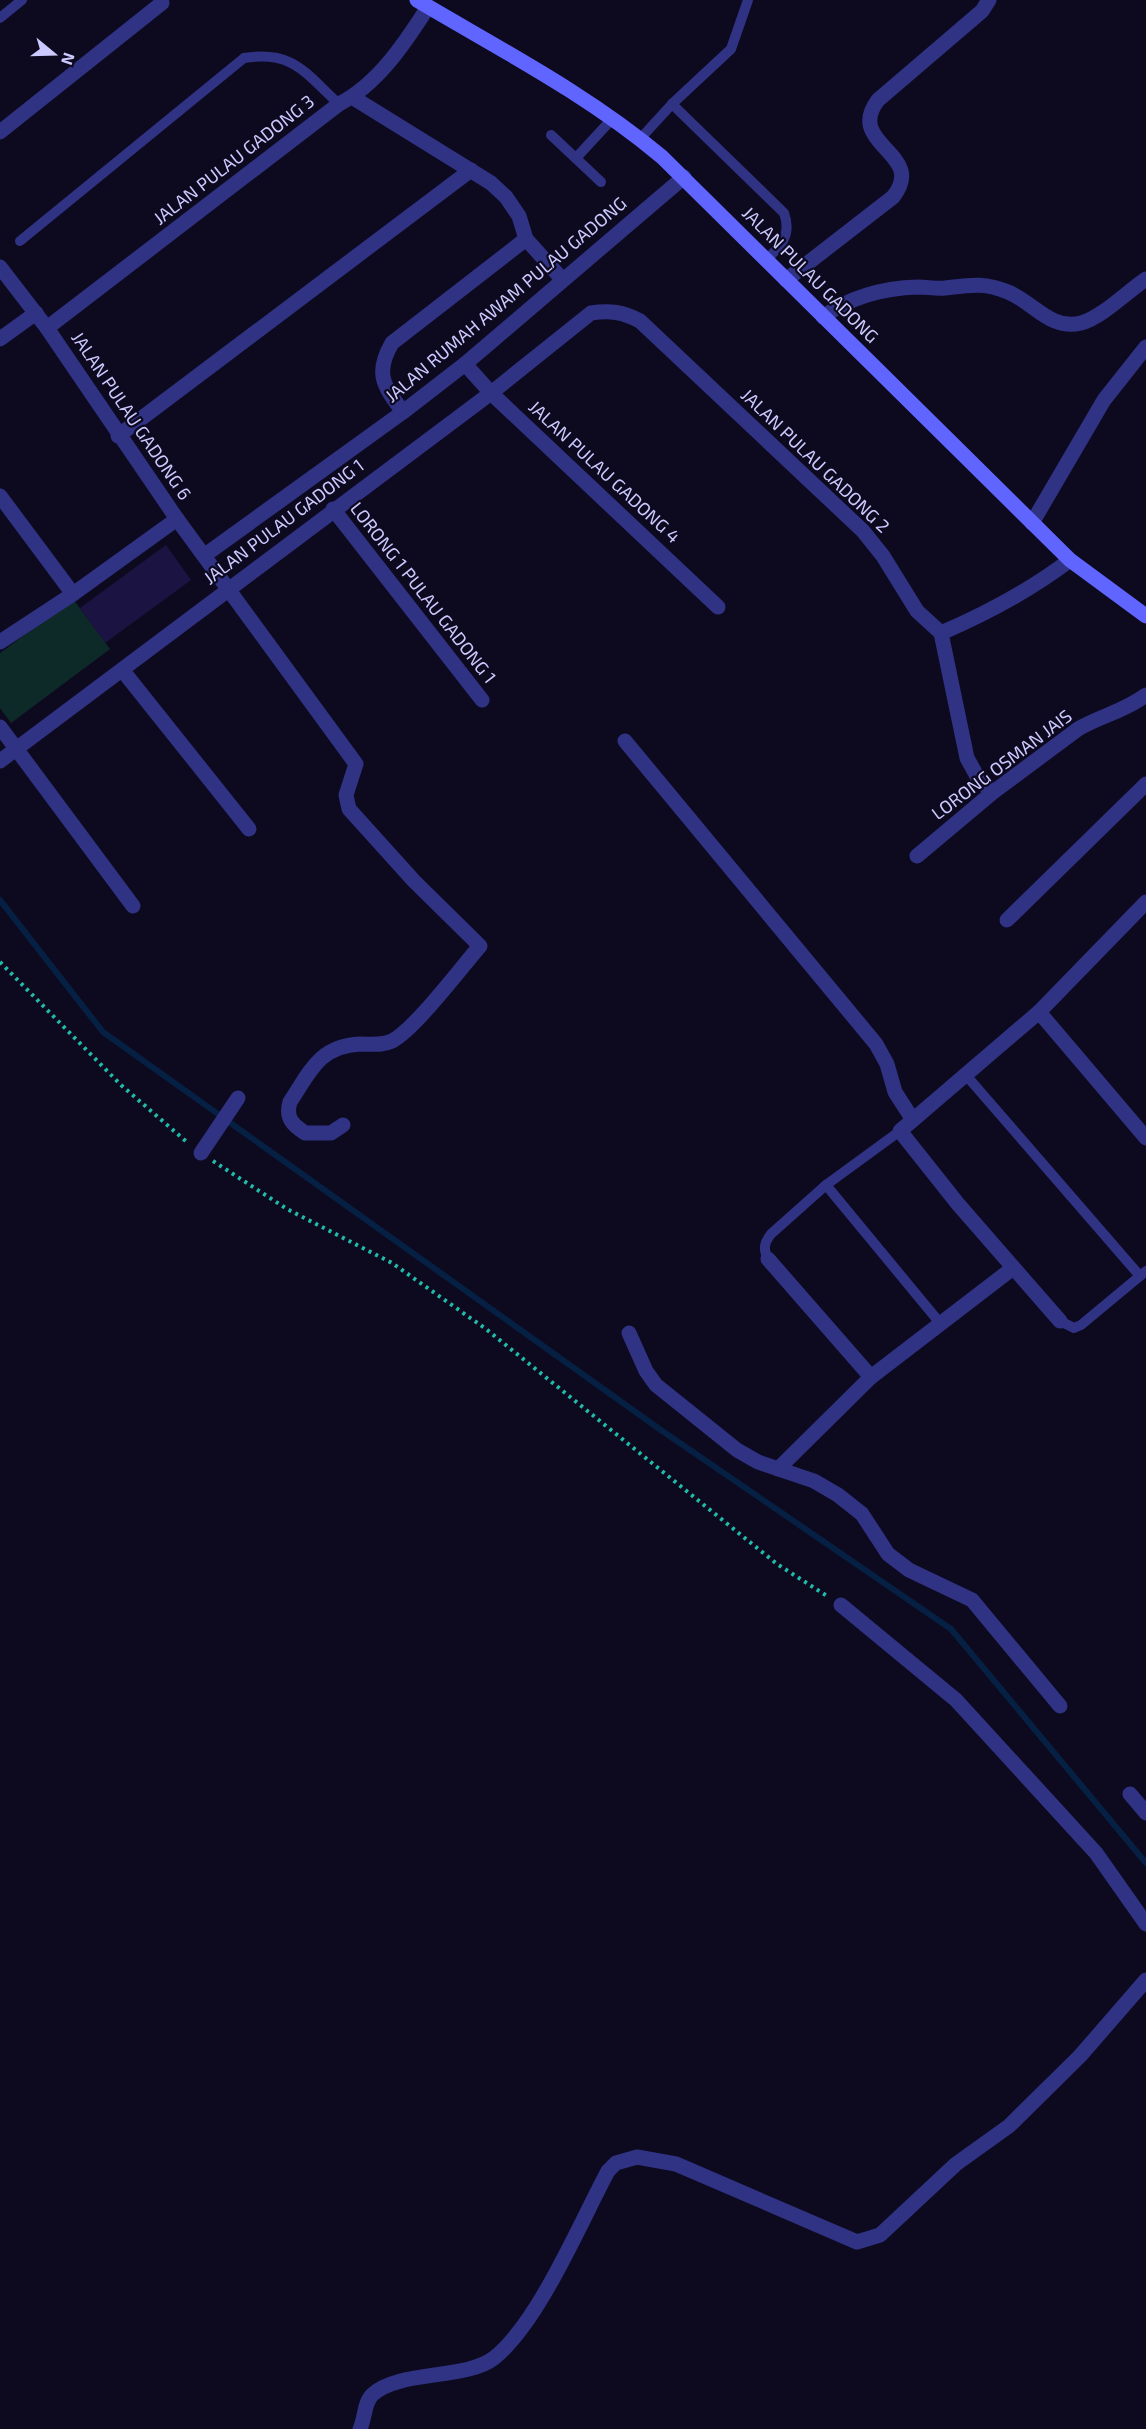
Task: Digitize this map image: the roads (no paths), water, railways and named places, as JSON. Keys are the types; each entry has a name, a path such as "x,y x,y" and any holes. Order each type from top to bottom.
{"main road":[{"name":"JALAN PULAU GADONG","path":"422,3 520,58 640,139 684,177 1070,560 1146,616"}],"street":[{"path":"786,280 893,197 901,187 903,176 900,164 871,132 868,121 870,110 878,100 982,11 989,0"},
{"path":"0,132 162,3"},
{"name":"JALAN PULAU GADONG 3","path":"47,328 345,101 393,57 422,3"},
{"path":"345,101 471,170 506,197 519,216 526,239 562,279"},
{"path":"118,436 471,170"},
{"name":"JALAN RUMAH AWAM PULAU GADONG","path":"205,555 403,412 465,364 684,177"},
{"path":"403,412 385,387 382,371 384,356 392,343 526,239"},
{"name":"JALAN PULAU GADONG 6","path":"0,267 47,328 118,436 205,555 227,589 356,764 347,789 349,809 414,881 480,946 406,1029 391,1042 347,1045 333,1049 318,1059 290,1102 287,1110 289,1119 305,1133 330,1133 344,1125"},
{"path":"823,317 839,305 861,296 916,287 945,288 968,284 991,286 1010,292 1032,305 1044,317 1063,324 1082,323 1146,279"},
{"name":"JALAN PULAU GADONG 2","path":"591,313 606,311 624,313 640,321 863,531 883,556 917,611 941,633"},
{"path":"0,339 36,313"},
{"name":"JALAN PULAU GADONG 1","path":"0,761 123,671 333,509 491,393 591,313"},
{"path":"1032,523 1104,400 1146,346"},
{"name":"JALAN PULAU GADONG 4","path":"465,364 491,393 718,607"},
{"path":"0,496 73,594"},
{"name":"LORONG 1 PULAU GADONG 1","path":"333,509 482,700"},
{"path":"0,642 73,594 177,519"},
{"path":"992,793 977,776 968,758 941,633 985,615 1034,588 1070,560"},
{"path":"123,671 249,829"},
{"name":"LORONG OSMAN JAIS","path":"917,856 992,793 1078,729 1093,720 1129,707 1146,695"},
{"path":"0,727 133,906"},
{"path":"625,741 876,1044 887,1064 895,1092 913,1120"},
{"path":"1007,920 1146,784"},
{"path":"1060,1321 1012,1268 900,1131 1039,1012 1146,902"},
{"path":"1039,1012 1146,1138"},
{"path":"203,1150 238,1098"},
{"path":"768,1259 871,1377"},
{"path":"778,1469 871,1377 1012,1268"},
{"path":"629,1333 641,1362 656,1385 737,1450 758,1462 814,1481 838,1495 862,1514 888,1554 909,1570 972,1600 1060,1706"},
{"path":"841,1605 956,1700 1096,1853 1146,1924"},
{"path":"1130,1794 1146,1813"},
{"path":"360,2429 367,2403 381,2390 477,2366 492,2359 504,2347 537,2304 608,2171 616,2163 637,2157 676,2164 857,2242 868,2241 880,2235 956,2164 1009,2126 1080,2056 1146,1980"}],"lane":[{"path":"0,18 22,0"},
{"path":"640,139 672,104 731,49 748,0"},
{"path":"21,241 244,58 267,54 294,63 345,101"},
{"path":"672,104 784,213 788,224 786,237 766,260"},
{"path":"576,158 612,119"},
{"path":"551,135 601,182"},
{"path":"966,1074 1143,1274 1081,1325 1074,1328 1060,1321"},
{"path":"768,1259 764,1251 765,1242 771,1234 826,1185 900,1131"},
{"path":"826,1185 940,1323"}],"waterway":[{"path":"0,900 103,1032 658,1428 951,1629 1146,1863"}]}
